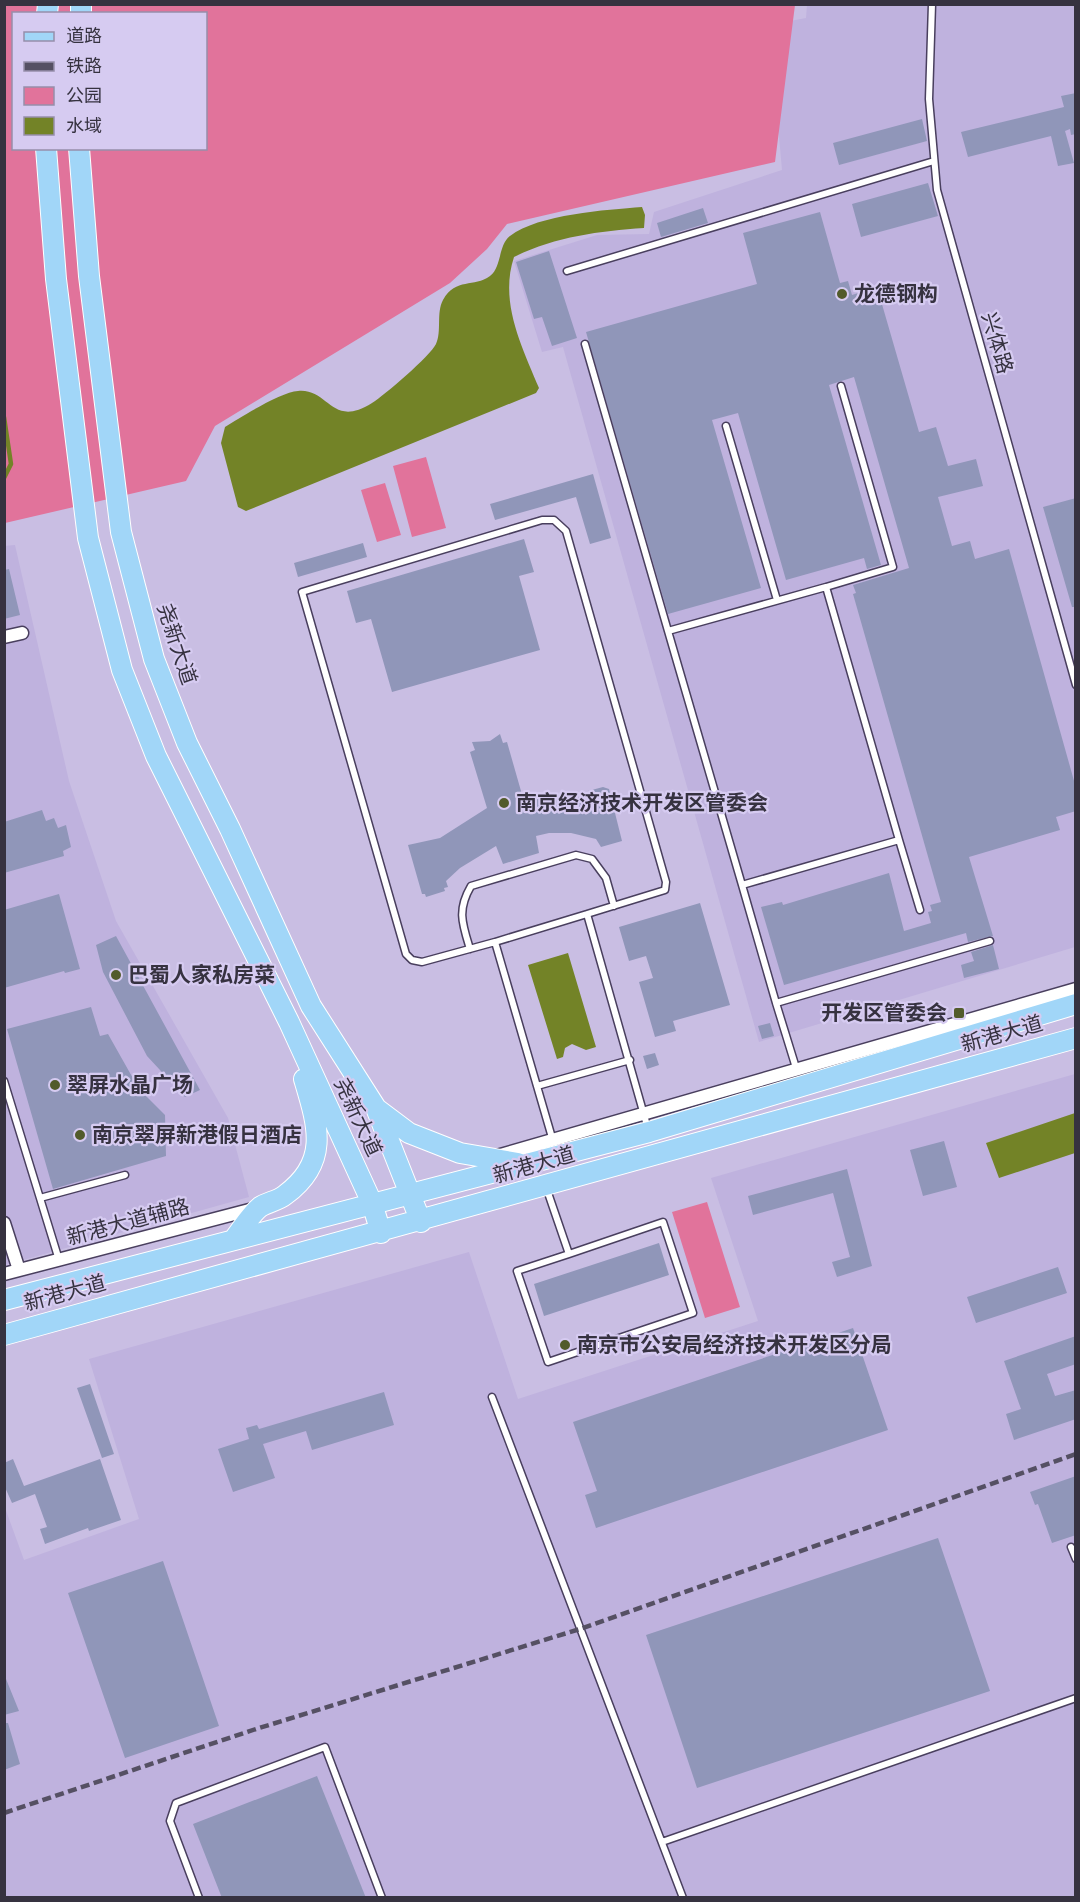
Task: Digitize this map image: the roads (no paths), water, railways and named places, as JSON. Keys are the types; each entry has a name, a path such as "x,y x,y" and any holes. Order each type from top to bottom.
{"main road":[{"name":"尧新大道","path":"46,150 56,279 88,538 122,670 156,756 288,1022 372,1203 381,1233"},
{"name":"尧新大道","path":"79,150 90,276 121,532 154,659 186,743 230,830 311,1006 376,1108 412,1193 421,1222"},
{"name":"新港大道","path":"4,1300 527,1164 555,1149 800,1078 1076,1004"},
{"name":"尧新大道","path":"234,1239 261,1207 290,1191 314,1164 317,1125 288,1022"},
{"name":"新港大道","path":"4,1335 421,1222 1076,1038"},
{"name":"尧新大道","path":"376,1108 409,1133 460,1153 527,1164"}],"street":[{"path":"4,637 22,633"},
{"path":"800,1078 1076,989"},
{"path":"490,1158 555,1149"},
{"name":"新港大道辅路","path":"4,1274 261,1207"},
{"path":"4,1223 7,1245 19,1270"}],"lane":[{"name":"兴体路","path":"933,4 930,99 937,190 1076,685"},
{"path":"567,272 934,161"},
{"path":"585,344 776,1003 800,1078"},
{"path":"668,632 893,567 841,386"},
{"path":"726,426 777,600"},
{"path":"542,520 554,520 566,531 666,882 665,890 587,914 422,962 412,960 406,954 302,592 542,520"},
{"path":"826,586 920,910"},
{"path":"742,885 899,840"},
{"path":"470,949 463,926 461,902 471,886 576,855 592,859 606,878 614,906"},
{"path":"587,914 647,1123"},
{"path":"776,1003 990,941"},
{"path":"495,942 555,1149"},
{"path":"537,1086 630,1060"},
{"path":"4,1081 59,1260"},
{"path":"40,1198 125,1175"},
{"path":"546,1186 569,1254"},
{"path":"663,1222 693,1313 548,1362 517,1271 569,1254 663,1222"},
{"path":"492,1397 683,1898"},
{"path":"1071,1547 1076,1559"},
{"path":"662,1842 1076,1698"},
{"path":"199,1898 170,1821 176,1803 325,1747 382,1898"}],"water":[{"path":"642,207 645,215 644,228 577,236 545,244 514,257 510,274 511,307 520,340 539,388 536,393 246,511 238,507 221,443 225,427 251,411 291,392 308,392 317,395 331,406 348,412 372,403 407,375 432,350 438,339 443,300 459,285 478,282 490,276 494,272 503,245 510,236 538,223 573,214"},
{"path":"568,953 596,1047 586,1050 572,1044 565,1048 563,1057 557,1059 528,965"},
{"path":"1075,1113 1075,1153 999,1178 986,1143"}],"waterway":[{"path":"4,417 11,464 4,478"}],"railway":[{"path":"4,1813 256,1729 580,1629 1076,1454"}],"place":[{"name":"龙德钢构","path":"842,294"},
{"name":"南京经济技术开发区管委会","path":"504,803"},
{"name":"巴蜀人家私房菜","path":"116,975"},
{"name":"开发区管委会","path":"959,1013"},
{"name":"翠屏水晶广场","path":"55,1085"},
{"name":"南京翠屏新港假日酒店","path":"80,1135"},
{"name":"南京市公安局经济技术开发区分局","path":"565,1345"}]}
